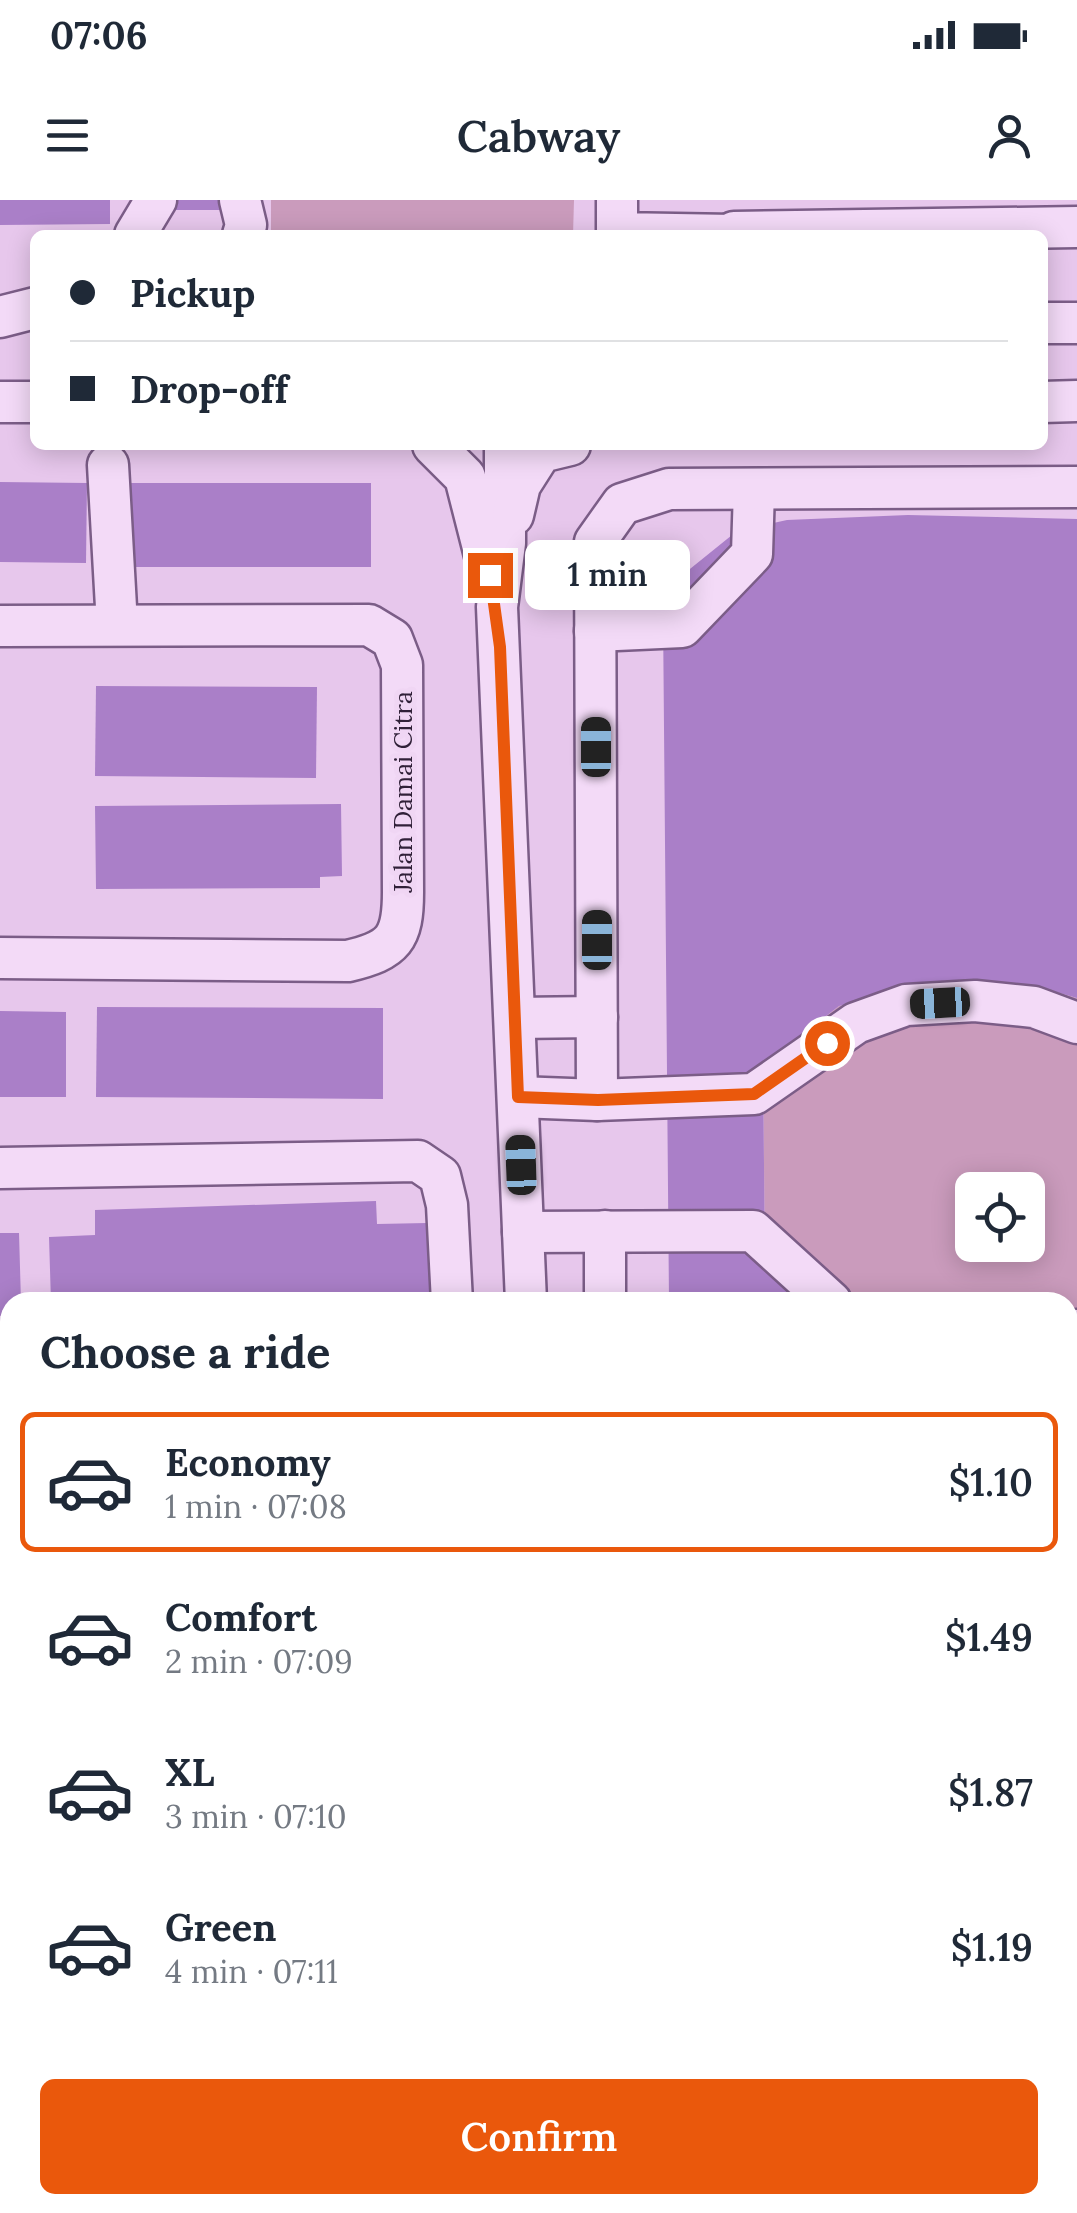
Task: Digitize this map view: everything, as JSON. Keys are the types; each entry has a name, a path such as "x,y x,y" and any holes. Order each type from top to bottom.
{"street":[{"path":"137,230 156,200"},
{"path":"240,200 244,230"},
{"path":"617,200 617,230"},
{"path":"963,230 1077,228"},
{"path":"0,317 30,309"},
{"path":"1048,322 1077,323"},
{"path":"0,402 30,402"},
{"path":"1048,402 1077,402"},
{"path":"438,450 464,477 493,542"},
{"path":"481,450 497,608 526,1292"},
{"path":"493,542 504,450"},
{"path":"493,542 520,486 541,452 549,450"},
{"path":"108,464 117,625"},
{"path":"598,1100 595,542 622,504 669,489 1077,487"},
{"path":"595,632 682,627 752,554 754,488"},
{"name":"Jalan Damai Citra","path":"0,626 369,625 392,640 402,665 403,926 381,953 348,962 0,958"},
{"path":"518,1097 598,1100 754,1094 856,1023 906,1004 975,1002 1034,1007 1077,1023"},
{"path":"516,1018 598,1017"},
{"path":"0,1168 418,1161 440,1176 448,1204 452,1292"},
{"path":"605,1231 606,1292"},
{"path":"524,1232 754,1231 820,1292"}],"shaded area":[{"path":"271,200 574,200 573,230 271,230"},
{"path":"936,986 1042,988 1077,998 1077,1292 798,1292 765,1263 763,1065 839,1006"}],"building":[{"path":"0,200 110,200 110,224 0,225"},
{"path":"164,200 220,200 220,210 164,210"},
{"path":"0,482 87,483 86,563 0,562"},
{"path":"118,483 371,483 371,567 118,567"},
{"path":"908,515 1077,519 1077,998 1042,988 936,986 839,1006 763,1065 765,1263 798,1292 669,1292 663,613 680,577 737,531 787,520"},
{"path":"96,686 317,687 316,778 95,776"},
{"path":"341,804 342,876 320,877 320,888 96,889 95,806"},
{"path":"97,1007 383,1008 383,1099 96,1097"},
{"path":"0,1011 66,1012 66,1097 0,1097"},
{"path":"376,1201 377,1224 427,1223 430,1292 51,1292 49,1237 95,1235 95,1210"},
{"path":"0,1233 19,1233 21,1292 0,1292"}],"route":[{"path":"490,575 500,647 518,1097 598,1100 754,1094 827,1043"}]}
